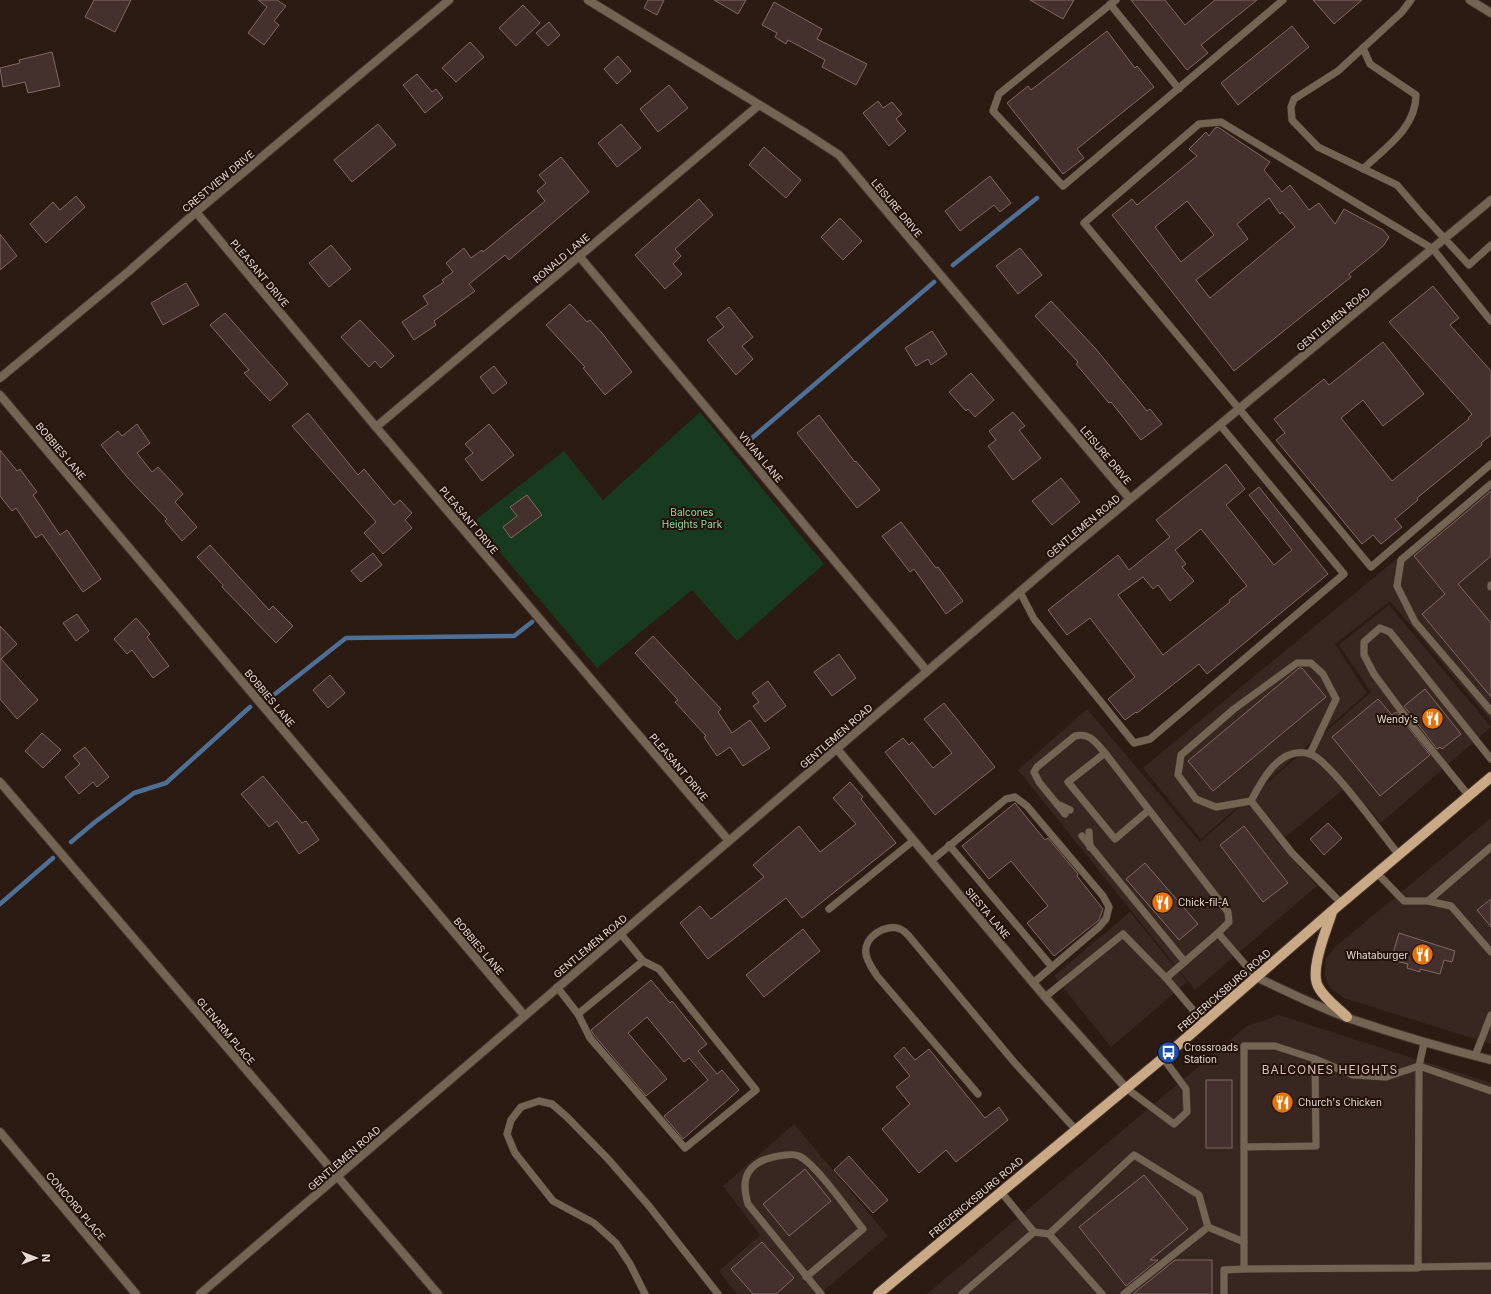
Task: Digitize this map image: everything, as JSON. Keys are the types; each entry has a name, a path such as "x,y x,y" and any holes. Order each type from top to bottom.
{"main road":[{"name":"FREDERICKSBURG ROAD","path":"878,1294 1163,1058 1332,911 1491,777"},
{"path":"1332,911 1317,962 1316,981 1319,988 1347,1017"}],"street":[{"name":"CRESTVIEW DRIVE","path":"0,378 128,272 196,212 449,0"},
{"name":"LEISURE DRIVE","path":"588,0 839,155 1130,499"},
{"path":"1470,0 1491,13"},
{"name":"RONALD LANE","path":"376,427 759,105"},
{"name":"GENTLEMEN ROAD","path":"200,1294 524,1015 1020,592 1491,200"},
{"name":"PLEASANT DRIVE","path":"196,212 376,427 729,841"},
{"name":"VIVIAN LANE","path":"579,256 927,671"},
{"name":"BOBBIES LANE","path":"0,395 524,1015"},
{"name":"SIESTA LANE","path":"837,749 1033,983 1126,1088"},
{"name":"GLENARM PLACE","path":"0,782 438,1294"},
{"path":"1256,977 1347,1017 1402,1034 1424,1043 1491,1060"},
{"name":"CONCORD PLACE","path":"0,1132 136,1294"}],"lane":[{"path":"1179,89 1113,2 999,94 993,111 1063,186 1179,89 1283,0"},
{"path":"1411,0 1402,12 1338,71 1294,99 1290,107 1290,116 1318,147 1397,185 1469,265 1491,245"},
{"path":"1363,48 1370,64 1416,95 1415,108 1404,131 1363,169"},
{"path":"1491,321 1433,249 1221,122 1199,124 1084,223 1371,566 1491,464"},
{"path":"1020,592 1034,619 1134,744 1150,739 1344,574 1220,425"},
{"path":"1491,484 1401,560 1397,586 1415,622 1491,711"},
{"path":"1469,796 1414,728 1374,674 1364,655 1364,642 1380,628 1390,632 1491,760"},
{"path":"1251,801 1216,807 1196,799 1178,775 1181,755 1234,709 1296,663 1311,663 1323,674 1336,698 1310,754"},
{"path":"1067,812 1057,804 1036,777 1034,772 1036,767 1075,736 1082,734 1090,736 1105,753 1228,912 1229,922 1166,978"},
{"path":"1105,753 1068,782 1115,839 1149,810"},
{"path":"1251,801 1263,779 1275,764 1287,756 1310,754 1320,760 1342,782 1399,855"},
{"path":"931,861 1006,799 1015,797 1027,806 1098,890 1108,902 1109,906 1106,919 1099,927 1033,983"},
{"path":"1251,801 1292,853 1342,904"},
{"path":"1089,832 1090,847"},
{"path":"1082,836 1185,962"},
{"path":"829,909 914,840"},
{"path":"950,845 1052,967"},
{"path":"1428,901 1491,847"},
{"path":"1377,873 1404,902 1428,901 1452,906 1491,952"},
{"path":"978,1094 877,976 866,954 866,947 872,936 882,930 894,928 900,929 908,935 1014,1062 1076,1130"},
{"path":"557,987 578,1014 590,1038 685,1148 756,1090 659,969 643,961 620,933"},
{"path":"1218,933 1256,977"},
{"path":"1045,997 1123,934 1166,978 1204,1023"},
{"path":"578,1014 643,961"},
{"path":"1475,1056 1491,1016"},
{"path":"1418,1267 1419,1066 1424,1043"},
{"path":"1244,1268 1244,1046 1275,1046 1315,1059 1353,1075 1386,1077 1419,1066 1491,1091"},
{"path":"1126,1088 1174,1124 1187,1112 1186,1089 1163,1058"},
{"path":"1244,1147 1316,1146 1315,1059"},
{"path":"645,1294 630,1264 616,1243 594,1223 553,1201 515,1153 507,1134 510,1120 521,1107 539,1101 552,1104 567,1117 608,1159 649,1206 718,1294"},
{"path":"806,1277 863,1229 810,1163 798,1155 784,1155 755,1164 747,1176 743,1189 748,1204 806,1277 820,1294"},
{"path":"1049,1234 1134,1155 1199,1195 1208,1227"},
{"path":"1001,1192 1034,1232 1049,1234 1102,1294"},
{"path":"1208,1227 1244,1242"},
{"path":"1124,1294 1208,1227"},
{"path":"962,1294 1034,1232"},
{"path":"1224,1294 1224,1270 1244,1268 1418,1268 1491,1266"}],"shaded area":[{"path":"1491,481 1491,721 1390,601 1335,644 1367,693 1201,839 1143,768"},
{"path":"1389,605 1491,727 1381,823 1349,785 1278,843 1317,886 1195,990 1018,770 1087,709 1200,842 1371,692 1339,645"},
{"path":"1491,818 1491,1044 1344,998 1330,988 1325,977 1325,960 1335,947"},
{"path":"1130,912 1187,982 1111,1047 1054,976"},
{"path":"1279,1015 1491,1083 1491,1294 927,1294 1247,1026"},
{"path":"794,1124 888,1236 820,1294 737,1294 719,1271 760,1235 723,1186"}],"green space":[{"name":"Balcones Heights Park","path":"700,412 824,564 737,641 692,590 597,668 474,521 564,451 603,500"}],"building":[{"path":"94,0 131,0 115,32 85,17"},
{"path":"258,0 277,0 286,6 274,21 279,25 264,45 248,33 267,7"},
{"path":"648,0 664,0 657,15 644,8"},
{"path":"714,0 746,0 738,14"},
{"path":"1030,0 1074,0 1063,19"},
{"path":"1131,0 1165,0 1185,25 1215,0 1257,0 1201,45 1208,53 1187,70"},
{"path":"1313,0 1362,0 1334,24"},
{"path":"774,2 822,29 817,39 867,64 856,85 822,67 825,60 788,40 786,44 775,37 777,33 762,25"},
{"path":"523,5 540,23 516,46 499,28"},
{"path":"549,22 560,35 548,46 536,33"},
{"path":"1292,26 1309,47 1238,105 1221,83"},
{"path":"1107,31 1135,68 1137,66 1154,87 1077,149 1084,158 1063,174 1007,103 1028,86 1031,90"},
{"path":"470,42 484,57 456,82 442,68"},
{"path":"52,52 60,86 28,93 25,82 3,87 0,68 20,63 19,60"},
{"path":"618,56 631,71 617,84 604,69"},
{"path":"417,74 432,92 436,89 443,98 425,113 403,85"},
{"path":"669,85 688,108 658,132 640,109"},
{"path":"878,101 883,108 892,102 902,114 896,119 906,131 889,146 863,113"},
{"path":"378,124 396,145 352,182 334,160"},
{"path":"621,124 641,148 617,167 598,143"},
{"path":"1218,127 1270,162 1264,170 1282,192 1290,185 1309,210 1319,203 1335,224 1344,209 1383,230 1389,237 1384,245 1349,274 1351,277 1234,371 1112,215 1132,199 1137,205 1197,156 1189,149 1206,132 1209,136 1215,128","holes":["1269,198 1280,214 1282,212 1295,227 1210,298 1196,280 1248,239 1237,224","1187,201 1214,235 1181,262 1155,227"]},
{"path":"764,147 801,180 786,198 749,165"},
{"path":"561,157 589,192 509,260 505,255 469,284 475,291 434,321 436,325 414,340 402,322 428,304 423,296 444,282 442,280 453,272 446,263 464,248 471,258 482,250 483,252 545,201 537,191 546,183 539,175"},
{"path":"990,176 1011,203 1000,212 994,205 960,231 945,211"},
{"path":"76,196 85,207 46,243 30,224 53,202 60,210"},
{"path":"699,199 713,215 675,249 681,256 673,264 682,274 665,289 635,255"},
{"path":"840,218 862,241 843,260 821,237"},
{"path":"0,234 17,256 0,270"},
{"path":"331,245 351,269 329,287 309,263"},
{"path":"1020,248 1042,275 1018,294 996,266"},
{"path":"186,283 199,305 163,325 151,303"},
{"path":"1433,286 1459,318 1450,325 1491,371 1491,435 1481,443 1482,445 1417,498 1418,500 1395,519 1402,527 1381,544 1373,535 1362,544 1276,440 1285,433 1274,419 1324,379 1329,385 1383,342 1424,394 1383,426 1363,400 1341,418 1392,481 1469,419 1468,418 1472,414 1389,322"},
{"path":"1051,301 1095,348 1147,411 1150,409 1162,424 1141,440 1111,402 1109,403 1076,364 1078,362 1035,316"},
{"path":"570,304 587,322 590,320 602,333 632,372 605,395 583,368 585,367 546,325"},
{"path":"729,307 753,337 742,346 753,359 736,375 707,340 724,327 716,317"},
{"path":"225,313 288,384 270,401 244,373 249,370 210,325"},
{"path":"360,320 394,356 381,368 375,361 369,367 341,337"},
{"path":"932,331 947,354 931,365 928,359 916,366 905,348"},
{"path":"494,366 507,383 493,394 480,377"},
{"path":"971,373 994,400 975,417 968,409 966,411 949,392"},
{"path":"1013,412 1025,426 1019,430 1041,458 1013,480 988,446 996,440 989,431"},
{"path":"308,413 358,475 364,469 394,505 400,500 412,513 405,520 412,528 383,554 364,533 376,522 292,426"},
{"path":"819,415 855,462 856,461 880,490 857,508 797,433"},
{"path":"137,424 150,443 137,453 152,472 158,467 183,494 175,502 197,527 182,541 165,521 167,519 127,477 101,445 118,431 122,436"},
{"path":"489,424 514,455 482,481 465,459 473,453 465,444"},
{"path":"0,450 17,471 20,469 37,492 33,495 60,535 67,530 101,579 83,592 42,534 36,538 16,508 12,511 0,496"},
{"path":"1226,464 1245,489 1226,505 1274,565 1292,550 1249,495 1259,487 1328,574 1207,674 1199,664 1137,713 1136,712 1125,720 1108,699 1135,677 1090,618 1067,635 1048,610 1118,555 1129,570 1170,537 1156,520","holes":["1201,529 1247,586 1229,600 1230,602 1163,655 1118,595 1143,577 1153,589 1158,585 1170,601 1194,581 1182,567 1186,564 1175,550"]},
{"path":"1061,478 1080,502 1052,525 1032,501"},
{"path":"1491,491 1491,556 1458,584 1491,623 1491,697 1422,614 1445,594 1414,556"},
{"path":"527,495 542,515 511,538 503,527 517,516 510,507"},
{"path":"901,522 936,568 938,567 963,601 946,614 914,569 910,572 882,536"},
{"path":"210,545 269,610 273,606 293,626 276,643 222,587 223,585 197,557"},
{"path":"373,553 382,565 361,582 351,571"},
{"path":"77,614 89,631 76,641 63,623"},
{"path":"136,618 150,634 147,637 169,666 153,678 132,650 127,654 114,639"},
{"path":"0,626 17,644 1,659 38,700 17,719 0,699"},
{"path":"653,636 721,709 718,712 732,733 750,720 770,748 743,766 730,747 717,756 704,737 706,736 675,702 678,700 635,653"},
{"path":"839,654 856,678 832,696 814,672"},
{"path":"1299,668 1302,668 1326,697 1213,791 1188,761"},
{"path":"330,675 345,693 328,708 313,690"},
{"path":"768,681 786,706 765,722 753,706 759,702 752,693"},
{"name":"Wendy's","path":"1425,689 1461,734 1442,749 1440,747 1437,749 1404,706"},
{"path":"1378,699 1392,715 1396,712 1430,755 1380,796 1332,737"},
{"path":"944,703 995,767 935,815 885,752 903,738 909,745 912,742 933,768 952,753 924,719"},
{"path":"42,733 61,750 43,768 25,751"},
{"path":"85,747 109,777 97,787 93,782 79,794 65,777 80,764 73,756"},
{"path":"263,776 302,823 306,821 319,840 299,854 277,821 269,827 241,794"},
{"path":"850,782 863,797 861,799 896,843 802,918 786,898 708,959 680,923 700,906 711,919 764,877 753,865 799,826 820,852 856,824 833,798"},
{"path":"1015,803 1045,840 1048,838 1078,874 1077,876 1103,909 1099,920 1054,956 1027,923 1048,906 1011,861 989,879 962,846"},
{"path":"1328,823 1342,838 1324,855 1310,839"},
{"path":"1244,826 1288,883 1263,902 1220,845"},
{"name":"Chick-fil-A","path":"1145,863 1198,924 1179,940 1126,879"},
{"path":"1491,899 1491,927 1477,910"},
{"path":"803,929 820,951 764,997 746,975"},
{"name":"Whataburger","path":"1399,933 1455,951 1452,962 1444,960 1440,974 1420,969 1420,972 1407,968 1408,964 1391,960"},
{"path":"651,980 670,1003 672,1001 707,1044 698,1051 717,1074 722,1070 739,1090 683,1139 664,1116 708,1080 689,1058 684,1062 647,1017 628,1033 667,1079 646,1096 591,1030"},
{"path":"904,1047 915,1060 929,1049 985,1118 999,1107 1008,1120 956,1162 946,1150 919,1173 882,1129 910,1104 896,1087 910,1076 894,1056"},
{"path":"1206,1080 1232,1080 1232,1148 1206,1148"},
{"path":"849,1156 888,1200 873,1213 834,1170"},
{"path":"805,1169 831,1201 789,1236 763,1204"},
{"path":"1144,1175 1188,1229 1150,1260 1158,1260 1126,1286 1079,1227"},
{"path":"762,1242 794,1278 776,1294 753,1294 731,1269"},
{"path":"1175,1260 1212,1260 1212,1294 1133,1294"}],"waterway":[{"path":"953,265 1037,198"},
{"path":"752,438 934,282"},
{"path":"275,694 346,638 514,636 532,622"},
{"path":"71,842 134,793 166,783 250,707"},
{"path":"0,904 53,858"}],"place":[{"name":"Wendy's","path":"1433,719"},
{"name":"Chick-fil-A","path":"1162,902"},
{"name":"Whataburger","path":"1423,955"},
{"name":"Crossroads Station","path":"1169,1053"},
{"name":"Church's Chicken","path":"1282,1102"}],"district":[{"name":"BALCONES HEIGHTS","path":"1330,1070"}]}
